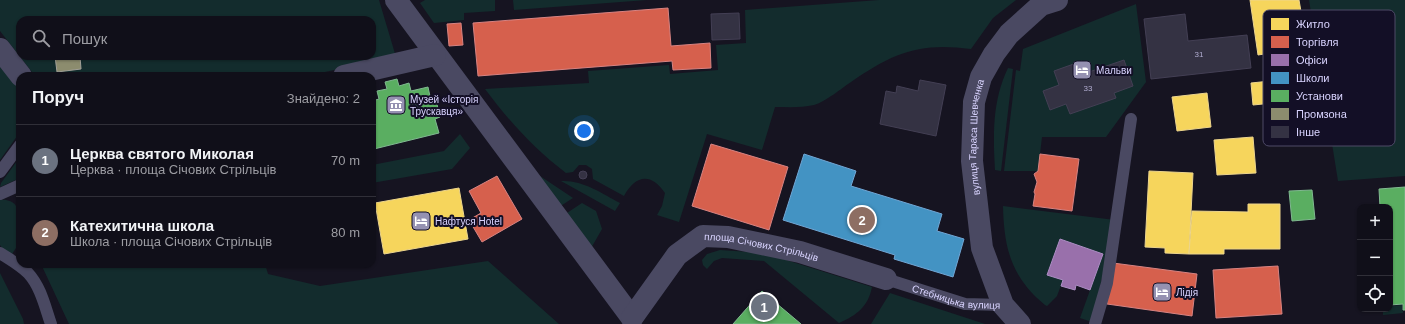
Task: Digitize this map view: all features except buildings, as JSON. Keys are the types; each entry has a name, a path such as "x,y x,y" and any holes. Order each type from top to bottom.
{"street":[{"name":"площа Січових Стрільців","path":"396,0 435,55 555,215 631,321 677,255 703,236 728,237 800,252 886,279"},
{"name":"вулиця Тараса Шевченка","path":"1003,304 982,248 972,161 974,102 981,78 994,54 1009,34 1041,5 1057,0"},
{"path":"0,49 18,72"},
{"path":"361,72 435,55"},
{"name":"Стебницька вулиця","path":"1003,304 1020,324"}],"lane":[{"path":"1095,324 1107,283 1131,119"},
{"path":"0,172 16,150"},
{"path":"0,194 16,187"},
{"path":"0,253 16,262"},
{"path":"27,268 40,292 50,324"},
{"name":"Стебницька вулиця","path":"886,279 965,304 1003,304"}],"green space":[{"path":"0,0 379,0 396,57 325,72 32,72 23,60 376,60 376,16 16,16 16,52 0,31"},
{"path":"425,0 495,0 495,11 464,13 464,20 434,23 420,3"},
{"path":"513,0 647,0 514,10"},
{"path":"879,0 1016,0 993,18 971,49 936,47 907,52 880,64 828,98 814,105 804,107 775,107 762,150 707,134 679,222 657,215 662,206 665,193 660,186 649,179 638,180 628,189 624,196 593,179 592,169 586,165 579,165 573,172 566,173 554,164 522,134 485,89 589,83 588,71 669,65 670,74 718,70 716,45 746,43 745,10"},
{"path":"1309,0 1405,0 1405,176 1338,181 1332,146 1395,146 1395,10 1311,10"},
{"name":"Мальви","path":"1136,4 1146,82 1106,137 1042,137 1038,171 1004,171 1016,70 1020,71 1023,49"},
{"path":"0,64 16,84 16,138 0,160"},
{"path":"1008,68 1013,69 1001,171 995,170 994,131 996,106"},
{"path":"460,134 470,148 452,169 376,182 376,164 444,151"},
{"path":"16,162 16,180 0,187 1,183"},
{"path":"534,172 573,198 559,207"},
{"path":"561,181 569,181 584,185 599,191 620,203 615,211"},
{"path":"0,200 9,201 16,206 16,248 12,254 3,250 0,245"},
{"path":"582,203 596,211 602,229 590,250 564,215"},
{"path":"1003,206 1115,220 1092,322 1080,318 1103,254 1060,239 1047,274 1063,280 1057,296 1047,306 1024,284 1012,261 1005,235"},
{"path":"720,250 764,253 872,287 868,300 861,310 839,323 764,261 722,258 714,261 707,269 703,265 702,260 707,254"},
{"path":"488,261 559,324 69,324 43,268 266,268 268,274 320,286"},
{"path":"0,273 23,319 24,324 0,324"},
{"path":"890,293 985,324 871,324"},
{"path":"1402,305 1403,313 1383,315 1383,312 1393,312 1393,306"}],"place":[{"name":"Мальви","path":"1082,70"},
{"name":"Музей «Історія Трускавця»","path":"396,105"},
{"name":"Катехитична школа","path":"862,220"},
{"name":"Нафтуся Hotel","path":"421,221"},
{"name":"Лідія","path":"1162,292"},
{"name":"Церква святого Миколая","path":"764,307"}]}
